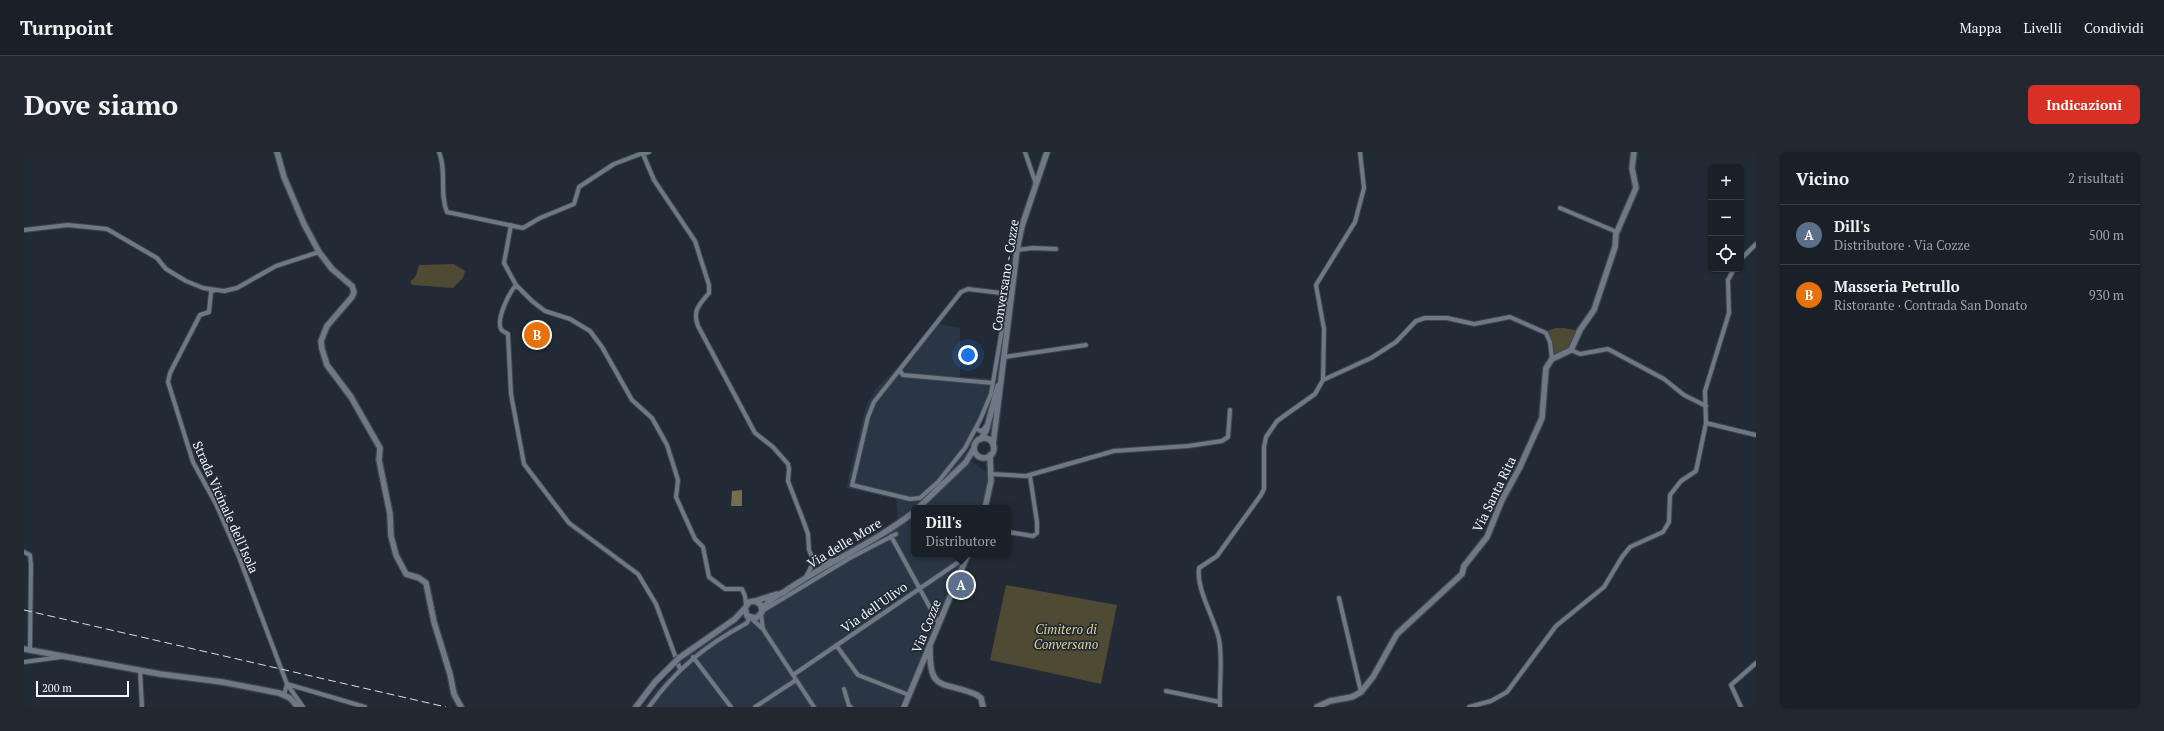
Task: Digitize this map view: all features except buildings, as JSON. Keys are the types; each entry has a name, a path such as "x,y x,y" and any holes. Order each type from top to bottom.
{"street":[{"path":"278,152 284,177 304,224 319,252 332,269 352,286 354,292 348,304 323,334 321,341 327,366 351,397 380,448 382,478 390,514 391,536 396,556 406,574 419,578 426,583 434,622 450,674 454,694 461,707"},
{"path":"439,152 445,178 444,206 447,212 525,228 533,222 574,204 579,187 614,164 649,152"},
{"path":"1025,152 1036,184"},
{"name":"Conversano - Cozze","path":"1004,357 1017,250 1022,226 1046,152"},
{"path":"1220,707 1220,646 1215,623 1201,588 1199,568 1217,556 1261,495 1264,489 1265,441 1271,430 1283,416 1315,394 1323,380 1324,328 1317,283 1356,222 1364,188 1360,152"},
{"path":"1323,380 1371,358 1396,342 1416,321 1425,318 1447,318 1474,324 1506,318 1514,319 1546,333 1550,342 1552,359 1571,350 1580,330 1594,310 1615,247 1617,232 1636,188 1632,168 1634,152"},
{"path":"643,153 654,180 691,233 699,252 710,289 709,293 697,306 695,314 698,326 754,433 776,450 788,464 788,481 808,534 809,550 814,561 821,563 837,560"},
{"path":"1560,208 1617,232"},
{"path":"24,230 68,225 107,229 157,258 166,269 186,281 214,290 224,291 238,288 276,266 319,252"},
{"path":"511,225 504,263 516,285 532,301 545,311 570,319 590,331 602,347 632,400 652,418 667,445 678,480 676,497 695,539 703,547 709,577 725,589 742,589 745,596 745,607 749,617 763,629 814,707"},
{"path":"1744,256 1756,244"},
{"path":"1017,250 1033,248 1056,249"},
{"path":"1470,707 1491,701 1507,692 1556,626 1604,587 1622,557 1630,547 1663,532 1669,522 1670,495 1681,481 1696,471 1706,423 1706,391 1729,313 1728,280 1732,272"},
{"path":"516,285 506,300 500,326 502,331 507,332 509,338 511,394 522,461 532,477 569,523 638,574 656,604 680,669"},
{"path":"968,289 1001,293 1006,300 991,394 976,428 965,446 938,482 920,498 910,499 852,485 871,408 878,396 900,371 902,365 961,292 968,289"},
{"name":"Strada Vicinale dell'Isola","path":"214,290 211,292 208,312 200,316 170,372 168,382 193,462 216,504 236,550 287,684 303,707"},
{"path":"1004,357 1086,345"},
{"path":"1571,350 1580,354 1608,349 1652,372 1684,395 1706,406"},
{"path":"921,505 966,462 976,443 981,439 986,431 996,396 1004,357"},
{"path":"985,505 991,471 990,455 993,450 1004,357"},
{"name":"Via Santa Rita","path":"1361,692 1373,677 1397,634 1462,574 1464,566 1487,537 1502,500 1520,467 1542,418 1546,368 1552,359"},
{"path":"900,371 903,375 993,383"},
{"path":"976,428 980,431 986,428 996,396"},
{"path":"965,446 974,448 991,471 1030,476 1114,451 1188,446 1226,440 1228,437 1230,410"},
{"path":"1706,423 1756,435"},
{"path":"981,439 987,439 993,445"},
{"path":"965,446 970,455"},
{"path":"966,462 990,455"},
{"path":"1011,532 1033,536 1037,533 1037,522 1030,476"},
{"name":"Via delle More","path":"784,591 891,528 911,514"},
{"path":"735,619 749,617 756,618 762,612 896,534"},
{"path":"891,536 939,624"},
{"path":"24,552 30,555 31,560 27,649 140,670 222,682 284,695 290,698 298,707"},
{"name":"Via dell'Ulivo","path":"793,676 964,557"},
{"name":"Via Cozze","path":"904,707 966,557"},
{"path":"806,578 814,561"},
{"path":"762,612 765,606 784,591"},
{"path":"636,707 655,682 677,660 735,619 745,607 754,601 784,591"},
{"path":"745,596 761,605 763,629"},
{"path":"1317,707 1330,701 1352,696 1361,692 1340,598"},
{"path":"648,707 680,669 693,657 718,639 747,623 749,617"},
{"path":"930,645 931,672 937,682 942,685 977,695 980,698 983,707"},
{"path":"836,646 858,675 909,695"},
{"path":"24,662 64,656"},
{"path":"693,657 731,707"},
{"path":"1741,707 1731,685 1756,663"},
{"path":"140,670 142,707"},
{"path":"755,707 796,680"},
{"path":"284,695 287,684 365,707"},
{"path":"844,690 849,706 851,707"},
{"path":"1166,691 1220,702"},
{"path":"290,698 295,707"}],"shaded area":[{"path":"939,324 960,328 960,377 989,378 996,381 989,406 964,456 988,473 983,505 911,505 911,557 964,557 899,707 643,707 658,687 686,658 708,641 887,534 898,518 896,499 846,488 866,406 876,389"},
{"path":"742,490 742,506 731,506 732,491"}],"green space":[{"path":"454,264 465,271 463,278 453,288 413,285 410,282 416,276 419,265"},
{"path":"1556,328 1565,328 1578,331 1571,347 1554,356 1552,342 1546,331"},
{"name":"Cimitero di Conversano","path":"1006,585 1117,605 1101,684 990,660"}],"railway":[{"path":"24,610 446,707"}],"place":[{"name":"Masseria Petrullo","path":"537,335"},
{"name":"Dill's","path":"961,585"}]}
